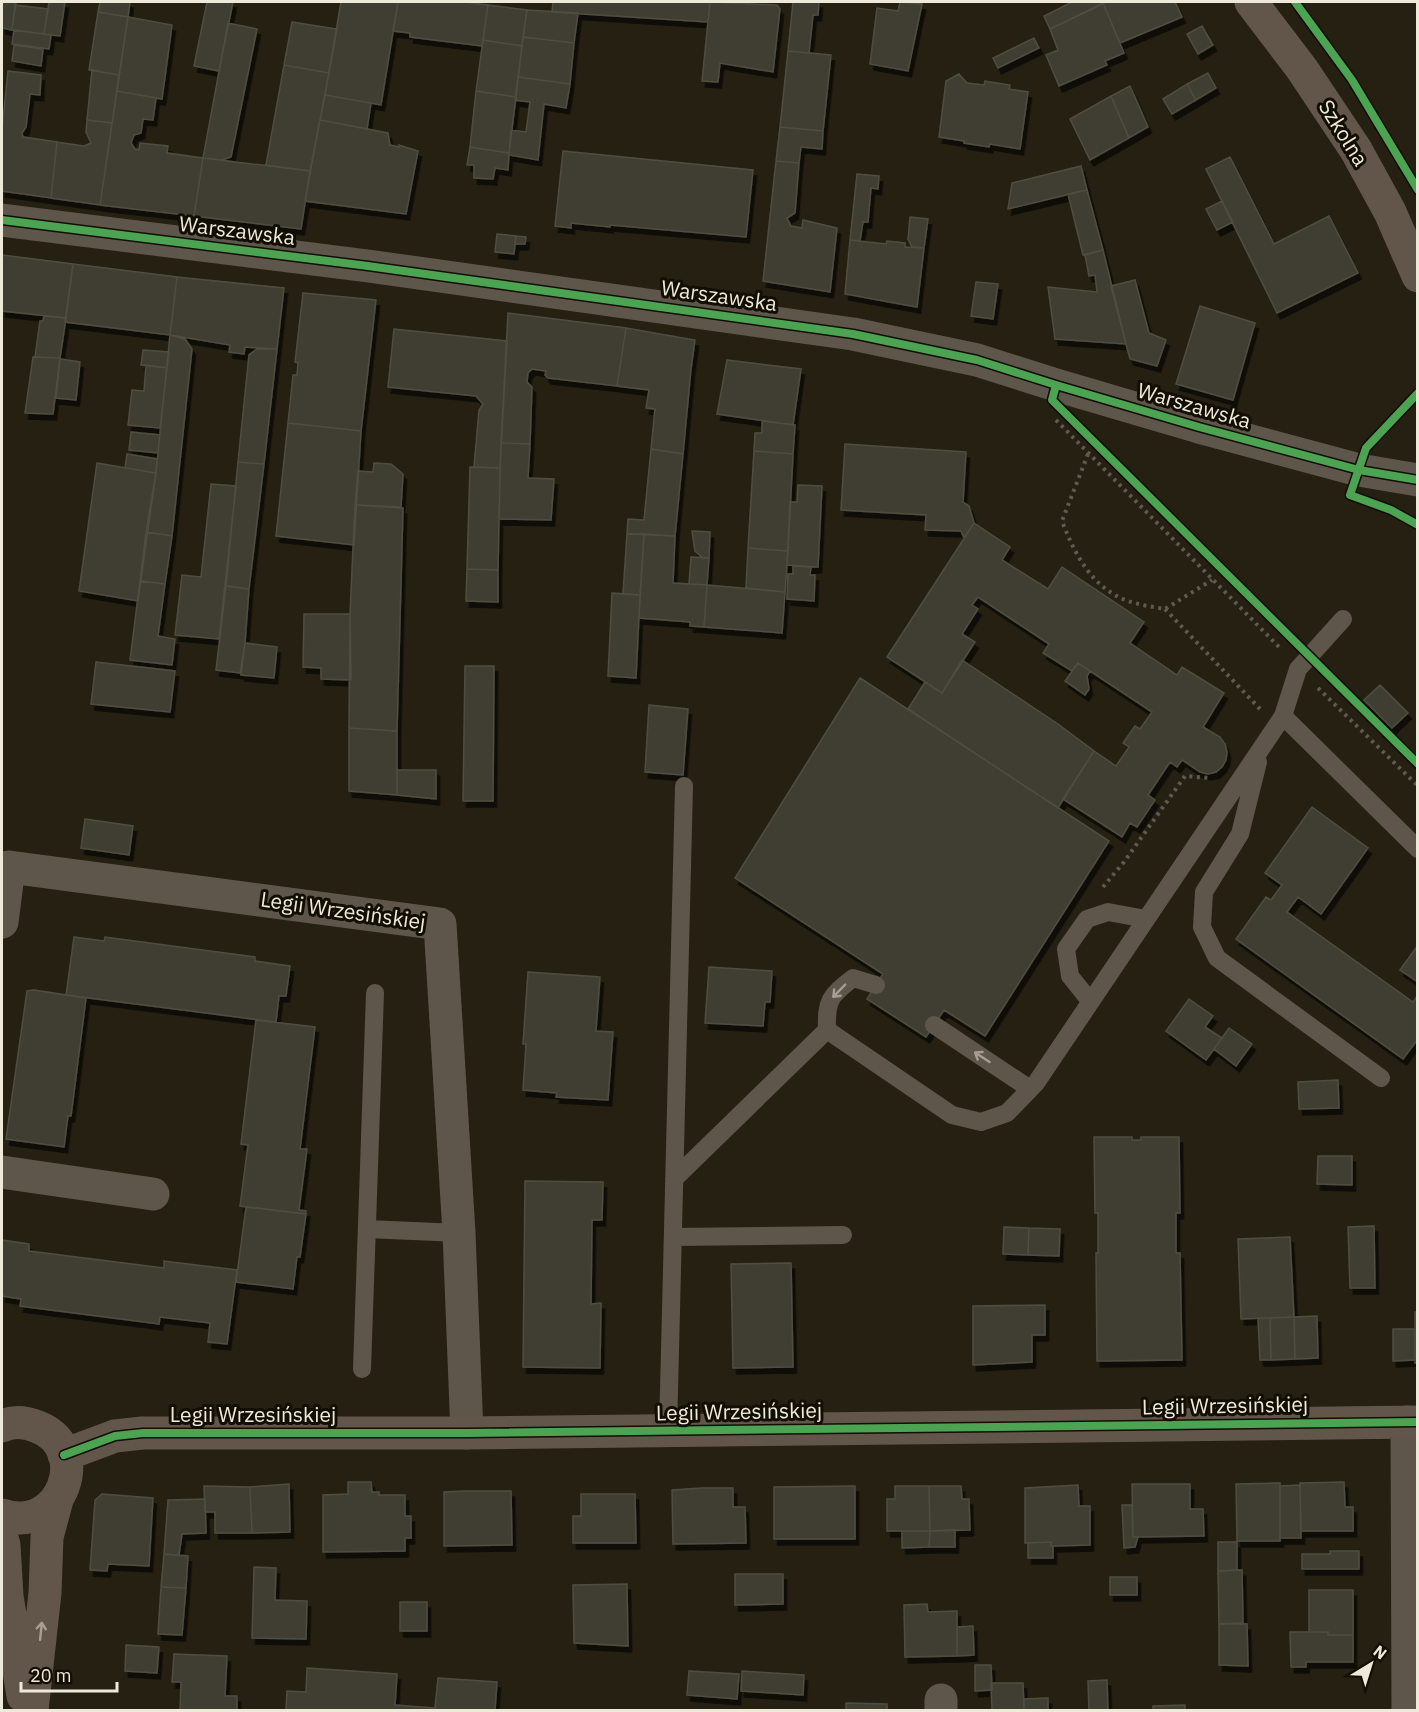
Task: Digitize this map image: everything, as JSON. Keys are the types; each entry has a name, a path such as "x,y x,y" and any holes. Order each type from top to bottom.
{"street":[{"name":"Szkolna","path":"1251,2 1302,69 1356,150 1390,212 1418,276"},
{"name":"Warszawska","path":"2,220 368,266 853,334 977,360 1222,433 1359,470 1418,480"},
{"name":"Legii Wrzesińskiej","path":"2,922 9,867 440,924 459,1233 467,1433"},
{"path":"2,1172 153,1194"},
{"name":"Legii Wrzesińskiej","path":"64,1455 97,1441 115,1436 143,1433 467,1433 1412,1422"},
{"path":"1408,1710 1412,1422"},
{"path":"2,1426 17,1423 41,1428 59,1444 67,1467 66,1478 57,1500 47,1538 45,1593 32,1710"},
{"path":"2,1515 15,1519 38,1515 57,1500"},
{"path":"2,1538 7,1596 26,1710"}],"lane":[{"path":"827,1030 952,1115 981,1122 1007,1113 1030,1089 1283,716 1298,669 1343,619"},
{"path":"1283,716 1418,849"},
{"path":"1261,749 1240,834 1204,892 1202,927 1216,958 1381,1078"},
{"path":"668,1431 684,786"},
{"path":"1090,1001 1070,976 1066,949 1088,919 1108,912 1146,919"},
{"path":"674,1179 827,1030 826,1008 835,992 854,978 876,986"},
{"path":"362,1369 375,993"},
{"path":"934,1025 1030,1089"},
{"path":"367,1229 459,1233"},
{"path":"673,1237 843,1236"}],"path":[{"path":"1049,412 1298,669 1418,786"},
{"path":"1088,454 1062,521 1072,549 1095,582 1127,601 1165,609 1261,710"},
{"path":"1165,609 1212,580"},
{"path":"1098,893 1124,862 1185,776 1212,778"}],"building":[{"path":"2,2 16,2 12,30 2,28"},
{"path":"49,2 65,2 60,36 44,34"},
{"path":"100,2 130,2 128,17 98,12"},
{"path":"207,2 233,2 219,71 194,66"},
{"path":"341,2 398,2 381,105 325,95"},
{"path":"398,2 464,2 488,5 482,46 410,37 410,33 393,31"},
{"path":"553,2 710,2 708,22 552,12"},
{"path":"710,2 777,5 780,9 773,72 720,63 718,82 702,81"},
{"path":"793,2 819,2 818,15 813,15 809,53 788,51"},
{"path":"900,2 922,4 908,71 870,64 877,8 898,11"},
{"path":"1072,2 1107,2 1050,29 1044,16"},
{"path":"1175,2 1182,17 1120,43 1103,3"},
{"path":"1103,3 1124,53 1105,61 1107,65 1059,86 1046,55 1058,50 1050,29"},
{"path":"15,5 48,9 44,34 12,30"},
{"path":"488,5 527,10 522,46 483,40"},
{"path":"527,10 578,13 574,43 523,37"},
{"path":"98,12 128,17 119,75 89,70"},
{"path":"128,17 172,25 162,99 117,91"},
{"path":"292,22 337,29 329,73 284,65"},
{"path":"228,23 257,29 231,157 222,160 203,158"},
{"path":"1202,26 1213,45 1198,54 1187,34"},
{"path":"14,30 51,35 49,49 12,44"},
{"path":"523,37 574,43 570,84 518,77"},
{"path":"1034,38 1039,48 998,68 993,58"},
{"path":"483,40 522,46 516,97 476,91"},
{"path":"14,45 43,49 41,66 12,61"},
{"path":"788,51 831,55 823,131 780,127"},
{"path":"284,65 329,73 310,171 266,165"},
{"path":"92,70 119,75 112,123 87,120"},
{"path":"8,71 41,75 40,95 30,94 26,127 22,133 23,137 57,142 51,198 2,191 2,130"},
{"path":"1208,73 1216,88 1196,100 1187,84"},
{"path":"959,74 967,83 984,85 985,81 1010,85 1009,89 1028,92 1020,149 990,144 989,147 939,137 946,81"},
{"path":"518,77 570,84 566,108 544,104 538,160 509,155 511,130 526,132 530,102 515,100"},
{"path":"1187,84 1196,100 1172,114 1163,99"},
{"path":"1130,86 1148,127 1129,138 1111,96"},
{"path":"117,91 156,98 153,120 143,119 141,133 134,135 131,143 135,149 139,150 140,143 168,146 167,153 203,158 194,216 100,205"},
{"path":"476,91 516,97 509,153 470,147"},
{"path":"325,95 371,103 367,129 320,120"},
{"path":"1111,96 1129,138 1090,160 1070,119"},
{"path":"87,120 112,123 100,205 51,198 57,142 84,146 91,143 86,132"},
{"path":"320,120 388,133 390,145 399,147 399,145 418,151 406,214 305,201"},
{"path":"780,127 823,131 822,149 801,147 799,163 776,161"},
{"path":"470,147 509,153 508,170 495,168 493,179 474,178 474,165 467,165"},
{"path":"563,151 753,170 746,237 610,225 610,227 571,223 571,228 555,226"},
{"path":"1230,157 1274,244 1329,216 1358,273 1277,313 1206,169"},
{"path":"203,158 310,171 301,229 194,216"},
{"path":"776,161 799,163 795,213 787,218 791,226 802,228 803,220 837,228 830,292 763,281"},
{"path":"1081,166 1087,190 1008,209 1012,183"},
{"path":"857,174 879,176 878,189 871,188 868,222 863,222 860,241 850,240"},
{"path":"1087,190 1103,250 1083,255 1068,194"},
{"path":"1222,201 1233,222 1217,230 1206,209"},
{"path":"910,217 928,219 924,248 912,247 908,239"},
{"path":"497,234 516,236 514,254 495,252"},
{"path":"516,236 526,237 525,244 515,244"},
{"path":"850,240 886,244 887,241 905,243 905,247 924,248 917,307 845,294"},
{"path":"1103,250 1126,344 1055,339 1048,287 1097,292 1095,275 1089,276 1085,255"},
{"path":"2,255 73,264 66,318 2,311"},
{"path":"73,264 177,277 170,335 65,322"},
{"path":"177,277 284,288 277,349 245,347 244,354 229,352 230,345 170,335"},
{"path":"1135,280 1149,333 1166,340 1157,366 1130,359 1111,286"},
{"path":"976,282 998,284 993,319 971,316"},
{"path":"303,293 376,300 361,431 288,423 293,375 297,375 298,363 295,362"},
{"path":"1200,306 1255,323 1233,400 1176,384"},
{"path":"508,313 626,328 617,386 548,378 545,375 546,371 532,369 528,373 527,382 532,387 530,444 501,443"},
{"path":"44,316 66,318 60,358 35,357 40,321 43,321"},
{"path":"626,328 695,340 683,454 651,449 655,409 646,408 649,390 617,386"},
{"path":"394,329 507,341 500,468 474,467 479,410 483,404 476,396 388,387"},
{"path":"170,335 185,339 192,349 172,536 146,532 156,473"},
{"path":"257,349 277,349 264,464 238,462 249,355"},
{"path":"143,350 169,352 167,368 141,365"},
{"path":"33,357 60,358 53,414 25,413"},
{"path":"60,359 80,362 76,400 56,398"},
{"path":"727,360 801,369 793,425 717,414"},
{"path":"146,365 167,368 160,428 128,425 132,390 144,391"},
{"path":"762,421 795,425 793,454 754,451 755,433 762,433"},
{"path":"288,423 361,431 354,545 276,536"},
{"path":"131,432 160,435 158,453 129,450"},
{"path":"501,443 530,444 528,478 554,479 551,520 499,519"},
{"path":"845,444 966,452 963,502 969,506 974,523 964,538 961,531 925,530 926,515 841,510"},
{"path":"651,449 683,454 675,536 627,534 628,519 644,520"},
{"path":"754,451 793,454 788,551 748,548"},
{"path":"127,454 157,459 156,473 125,468"},
{"path":"238,462 264,464 249,589 226,586"},
{"path":"97,463 156,473 138,601 79,591"},
{"path":"374,463 391,464 403,474 401,507 355,505 358,471 373,472"},
{"path":"470,467 500,468 498,570 467,569"},
{"path":"211,484 236,486 219,639 175,635 182,575 201,577"},
{"path":"798,485 822,486 818,567 787,565 790,502 797,502"},
{"path":"355,505 403,508 397,731 349,728 350,614"},
{"path":"974,523 1010,547 1002,560 1048,589 1062,567 1144,622 1130,643 1177,675 1182,667 1224,693 1203,727 1220,737 1225,744 1226,760 1222,767 1208,774 1200,772 1182,760 1177,767 1170,762 1148,795 1155,800 1137,827 1130,823 1122,837 1063,799 1094,751 1116,766 1129,747 1123,743 1135,726 1140,729 1152,712 1078,663 1072,671 1043,653 1049,644 978,597 972,605 978,609 962,634 975,642 942,693 887,657"},
{"path":"692,531 710,532 709,558 703,558 695,551"},
{"path":"146,532 172,536 165,584 140,581"},
{"path":"627,534 644,534 640,595 623,594"},
{"path":"644,534 675,536 673,583 707,585 704,627 690,626 690,622 639,618"},
{"path":"748,548 788,551 785,592 746,588"},
{"path":"691,557 709,558 707,585 689,584"},
{"path":"793,566 811,567 810,575 815,575 814,601 787,599 788,574 793,574"},
{"path":"467,569 498,570 498,602 466,601"},
{"path":"140,581 165,584 158,636 175,639 172,665 130,660"},
{"path":"707,585 785,592 782,633 704,627"},
{"path":"226,586 249,589 240,673 216,670"},
{"path":"612,593 640,595 636,678 608,676"},
{"path":"304,614 350,614 351,680 321,679 321,668 303,667"},
{"path":"245,643 277,647 274,678 241,675"},
{"path":"962,660 1094,751 1058,808 908,709 925,682 942,693"},
{"path":"96,662 175,671 170,712 91,704"},
{"path":"1078,663 1090,671 1087,676 1089,689 1085,695 1065,681"},
{"path":"465,666 494,666 493,801 463,801"},
{"path":"860,678 1109,841 985,1036 944,1010 926,1037 867,999 883,974 735,878"},
{"path":"1380,685 1408,713 1392,728 1364,700"},
{"path":"649,705 688,709 683,775 645,772"},
{"path":"349,728 397,731 397,795 349,791"},
{"path":"397,770 436,770 436,799 397,795"},
{"path":"1312,807 1368,848 1321,914 1298,897 1287,912 1413,1002 1418,995 1418,1039 1403,1059 1236,939 1266,897 1271,900 1282,885 1265,873"},
{"path":"85,819 133,826 129,855 81,848"},
{"path":"74,937 104,941 105,937 255,957 255,961 290,966 286,996 279,996 276,1022 66,995"},
{"path":"1418,945 1418,982 1400,970"},
{"path":"709,967 772,971 770,1002 765,1002 763,1026 705,1023"},
{"path":"528,972 600,977 596,1031 613,1032 608,1100 556,1097 557,1093 523,1090 526,1044 523,1044"},
{"path":"34,990 86,998 71,1116 68,1116 64,1147 6,1139 27,991"},
{"path":"1189,999 1213,1016 1205,1027 1222,1038 1206,1060 1166,1031"},
{"path":"256,1020 315,1027 300,1149 307,1149 299,1210 306,1211 306,1214 240,1206 248,1145 241,1144"},
{"path":"1229,1028 1252,1044 1236,1066 1214,1049"},
{"path":"1338,1080 1339,1108 1299,1109 1298,1082"},
{"path":"1094,1137 1132,1137 1132,1140 1141,1140 1141,1137 1179,1137 1180,1213 1176,1213 1176,1253 1180,1253 1182,1360 1097,1361 1098,1213 1095,1213"},
{"path":"1318,1156 1352,1156 1352,1185 1317,1184"},
{"path":"525,1181 603,1182 602,1220 592,1220 591,1304 601,1303 600,1368 523,1367"},
{"path":"246,1207 306,1214 293,1289 236,1282"},
{"path":"1374,1226 1375,1288 1350,1288 1348,1227"},
{"path":"1004,1227 1029,1228 1028,1255 1003,1254"},
{"path":"1029,1228 1060,1229 1059,1256 1028,1255"},
{"path":"1290,1237 1294,1317 1241,1319 1238,1239"},
{"path":"2,1240 29,1244 29,1251 164,1268 164,1261 237,1270 227,1344 208,1342 210,1323 160,1317 159,1324 20,1306 21,1299 2,1296"},
{"path":"791,1263 793,1367 733,1368 731,1264"},
{"path":"1045,1305 1045,1335 1032,1335 1032,1362 973,1365 973,1306"},
{"path":"1415,1312 1418,1312 1418,1363 1415,1363"},
{"path":"1317,1316 1318,1358 1295,1359 1294,1317"},
{"path":"1294,1317 1295,1359 1271,1360 1270,1318"},
{"path":"1258,1318 1270,1318 1271,1360 1260,1360"},
{"path":"1393,1329 1415,1329 1415,1360 1393,1361"},
{"path":"348,1482 371,1482 372,1492 379,1492 379,1495 405,1495 405,1516 411,1516 411,1538 405,1538 405,1551 323,1552 323,1495 348,1494"},
{"path":"1344,1482 1345,1507 1353,1507 1353,1531 1301,1531 1300,1483"},
{"path":"1280,1483 1280,1541 1237,1541 1236,1484"},
{"path":"289,1484 290,1532 252,1533 250,1487"},
{"path":"1132,1484 1190,1484 1190,1509 1203,1509 1204,1536 1133,1537"},
{"path":"1078,1485 1079,1506 1090,1506 1090,1545 1051,1546 1051,1542 1025,1543 1025,1488"},
{"path":"1300,1485 1301,1538 1280,1538 1280,1486"},
{"path":"204,1486 250,1487 252,1533 215,1533 215,1512 205,1512"},
{"path":"855,1486 855,1539 774,1539 774,1487"},
{"path":"895,1486 929,1486 930,1531 887,1531 887,1499 895,1499"},
{"path":"929,1486 961,1486 962,1499 969,1499 970,1530 930,1531"},
{"path":"733,1488 733,1507 745,1507 746,1543 673,1544 672,1490"},
{"path":"511,1491 512,1545 444,1546 444,1492"},
{"path":"102,1494 153,1498 149,1566 108,1564 107,1571 90,1570 95,1500"},
{"path":"581,1494 635,1494 636,1543 573,1543 573,1516 581,1516"},
{"path":"205,1499 206,1533 182,1534 179,1555 164,1554 168,1500"},
{"path":"1122,1505 1132,1505 1133,1537 1138,1537 1135,1547 1124,1548"},
{"path":"955,1530 955,1547 929,1547 930,1531"},
{"path":"902,1531 930,1531 929,1547 902,1548"},
{"path":"1051,1542 1053,1558 1028,1558 1028,1543"},
{"path":"1218,1542 1237,1542 1237,1570 1218,1571"},
{"path":"1330,1551 1359,1551 1359,1569 1302,1569 1302,1554 1330,1554"},
{"path":"164,1554 188,1556 186,1588 161,1587"},
{"path":"254,1567 276,1568 275,1600 307,1601 306,1639 252,1638"},
{"path":"1242,1570 1243,1623 1219,1624 1218,1571"},
{"path":"735,1574 783,1574 783,1604 735,1605"},
{"path":"1110,1577 1137,1577 1137,1595 1110,1595"},
{"path":"627,1584 628,1646 574,1643 573,1585"},
{"path":"161,1587 186,1588 182,1635 158,1634"},
{"path":"1309,1590 1353,1590 1353,1635 1309,1632"},
{"path":"400,1602 427,1602 427,1631 400,1631"},
{"path":"927,1604 928,1612 957,1611 957,1656 905,1657 904,1605"},
{"path":"1219,1624 1247,1624 1248,1666 1219,1665"},
{"path":"973,1626 974,1655 957,1656 957,1627"},
{"path":"1290,1632 1328,1632 1328,1635 1353,1635 1353,1662 1306,1662 1306,1667 1291,1667"},
{"path":"126,1645 159,1647 157,1673 125,1671"},
{"path":"174,1654 227,1656 225,1696 237,1696 237,1710 180,1710 181,1682 172,1682"},
{"path":"975,1665 991,1665 992,1690 975,1691"},
{"path":"307,1668 397,1674 395,1705 435,1708 438,1678 497,1682 495,1710 286,1710 287,1691 306,1692"},
{"path":"689,1671 739,1674 737,1699 687,1695"},
{"path":"742,1671 804,1675 803,1695 741,1691"},
{"path":"1107,1680 1108,1710 1089,1710 1088,1681"},
{"path":"991,1683 1023,1683 1024,1710 992,1710"},
{"path":"1048,1698 1048,1710 1024,1710 1024,1699"},
{"path":"846,1703 887,1704 887,1710 846,1710"},
{"path":"1185,1705 1185,1710 1153,1710 1153,1706"}],"cycle path":[{"path":"1295,2 1352,80 1418,190"},
{"path":"2,220 368,266 853,334 977,360 1199,427 1359,470 1418,480"},
{"path":"1056,385 1052,400 1418,764"},
{"path":"1418,393 1366,448 1350,495 1391,510 1418,525"},
{"path":"64,1455 115,1436 143,1433 467,1433 1418,1422"}]}
